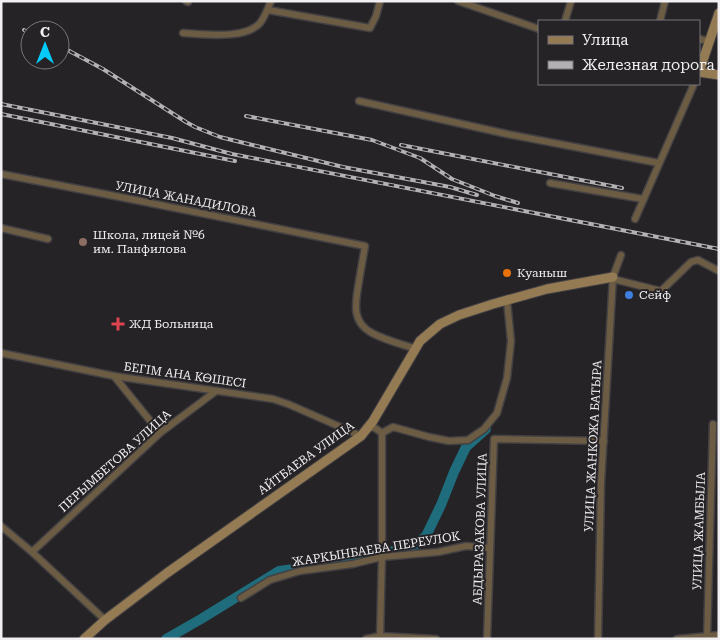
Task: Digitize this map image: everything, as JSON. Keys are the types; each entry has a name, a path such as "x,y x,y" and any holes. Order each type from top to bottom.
{"street":[{"path":"183,34 231,34 250,30 260,23 271,1"},
{"path":"268,10 370,28 380,1"},
{"path":"458,1 472,4 538,29"},
{"path":"564,20 570,1"},
{"path":"660,20 665,1"},
{"path":"700,69 719,13"},
{"path":"700,39 709,41"},
{"path":"700,72 719,75"},
{"path":"635,219 694,85"},
{"path":"359,101 507,134 659,163"},
{"name":"УЛИЦА ЖАНАДИЛОВА","path":"1,174 365,246 355,302 356,312 360,321 371,332 416,349"},
{"path":"550,183 643,199"},
{"path":"1,228 48,239"},
{"name":"УЛИЦА ЖАНКОЖА БАТЫРА","path":"598,639 601,482 613,278 621,255"},
{"path":"613,278 661,291 694,260 698,260 719,271"},
{"name":"АЙТБАЕВА УЛИЦА","path":"84,639 105,620 195,553 361,436 373,421 416,349 433,328 448,319 507,300 547,290 613,278"},
{"path":"382,433 393,427 449,441 468,440 484,429 497,413 507,378 510,341 507,300"},
{"name":"БЕГІМ АНА КӨШЕСІ","path":"1,353 114,376 273,399 361,436"},
{"path":"114,376 160,433"},
{"name":"ПЕРЫМБЕТОВА УЛИЦА","path":"32,552 160,433 216,391"},
{"name":"УЛИЦА ЖАМБЫЛА","path":"707,638 713,424"},
{"path":"368,427 375,428 382,433"},
{"path":"380,637 382,433"},
{"name":"АБДЫРАЗАКОВА УЛИЦА","path":"487,639 494,440 604,441"},
{"path":"1,526 105,620"},
{"name":"ЖАРКЫНБАЕВА ПЕРЕУЛОК","path":"241,598 270,580 300,571 353,564 382,557 438,552 466,546 490,548"},
{"path":"677,639 707,638 719,635"},
{"path":"366,639 380,637 436,639"}],"waterway":[{"path":"335,563 375,556 415,545 426,536 466,447 486,429"},
{"path":"166,639 279,571 309,567"}],"railway":[{"path":"70,51 103,69 186,122 220,137 343,167 450,187 477,195"},
{"path":"1,104 172,138 232,154 719,249"},
{"path":"1,114 235,161"},
{"path":"246,116 372,140 420,158 452,179 518,203"},
{"path":"401,145 622,188"}],"place":[{"name":"Школа, лицей №6 им. Панфилова","path":"83,242"},
{"name":"Куаныш","path":"507,273"},
{"name":"Сейф","path":"629,295"},
{"name":"ЖД Больница","path":"118,324"}]}
